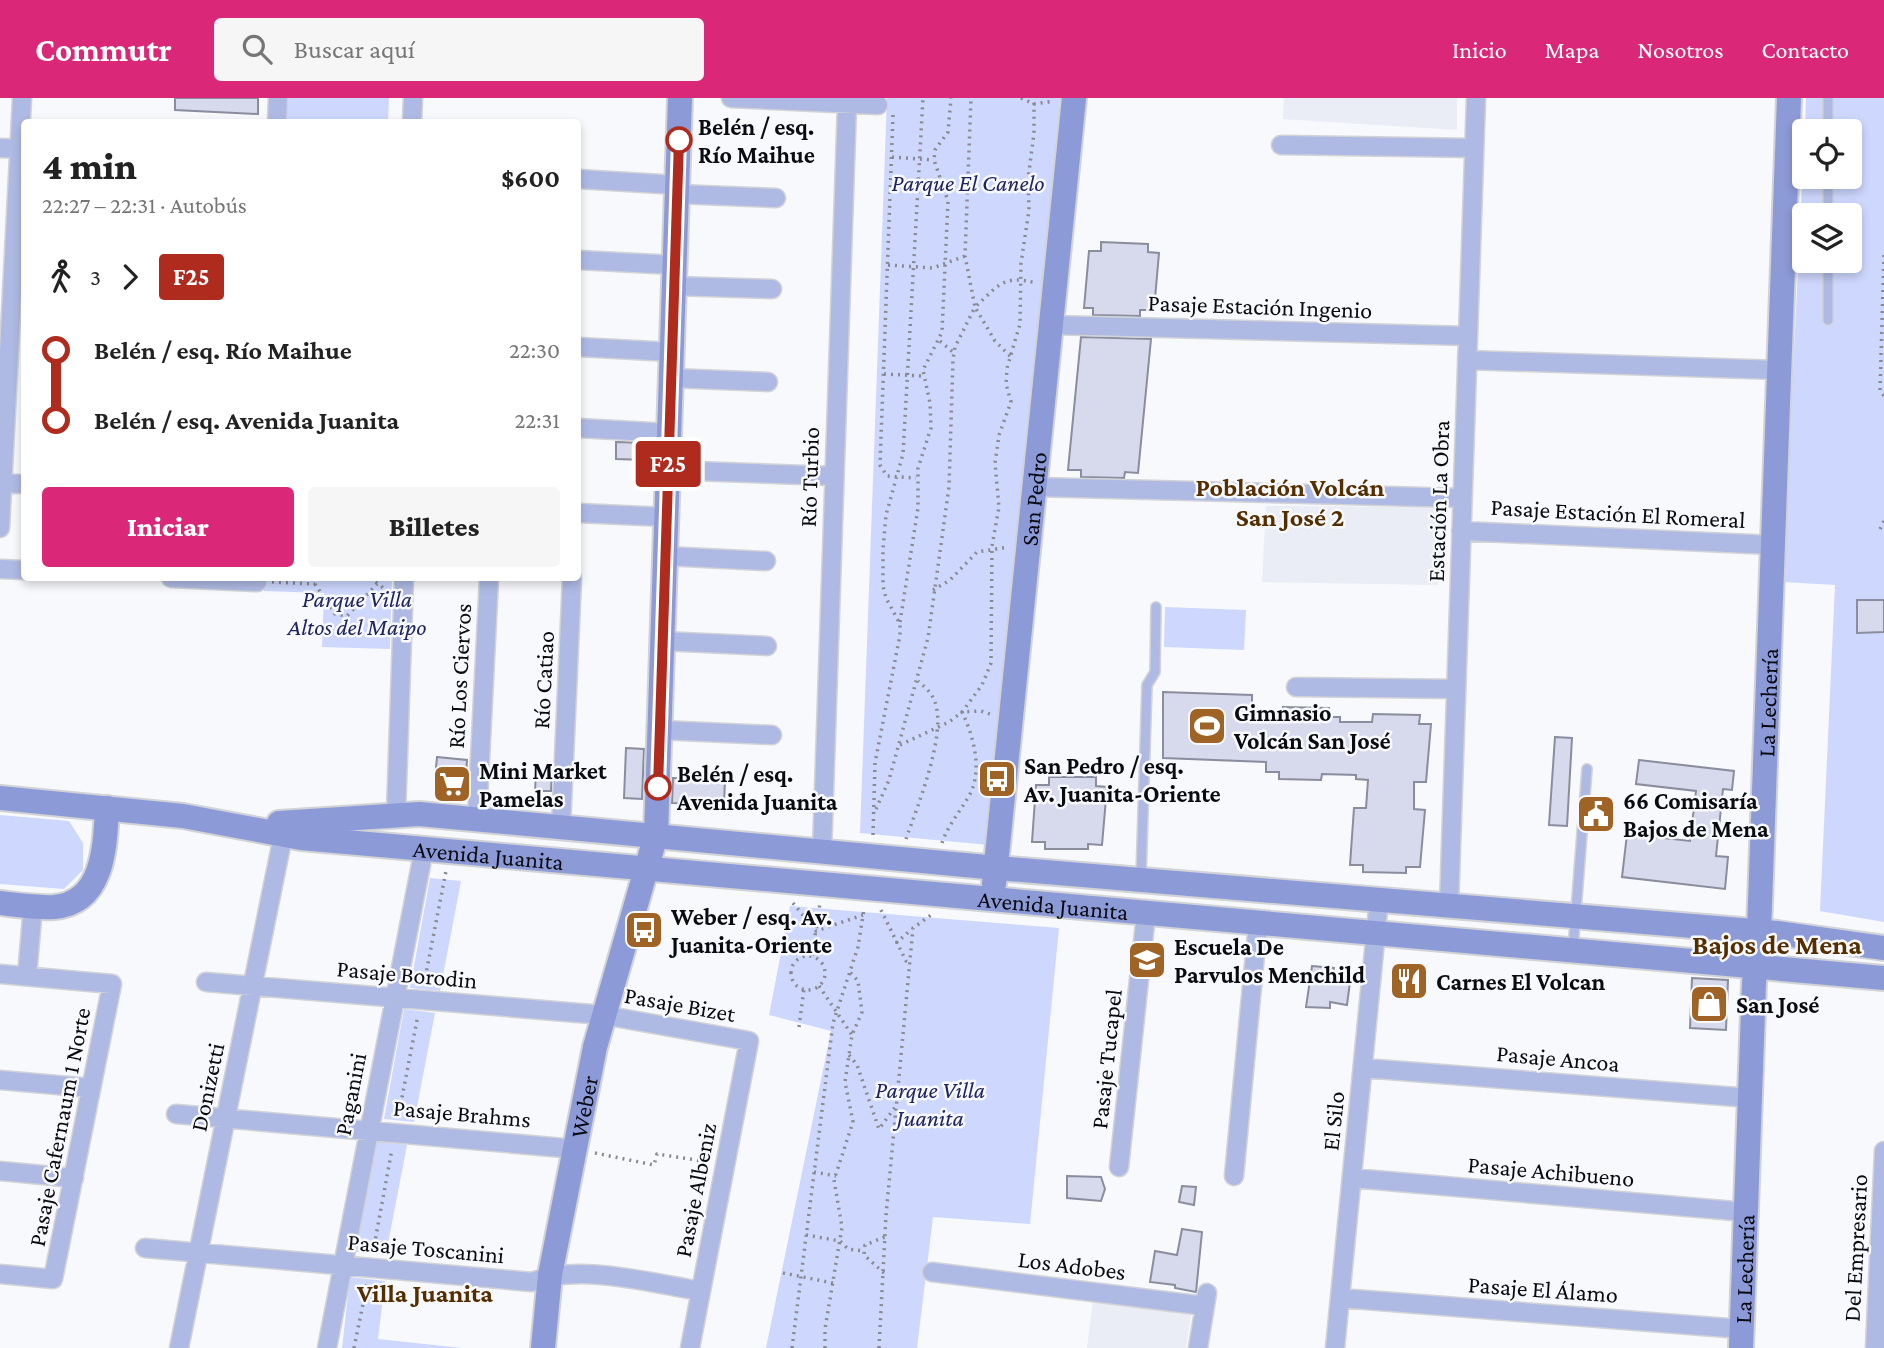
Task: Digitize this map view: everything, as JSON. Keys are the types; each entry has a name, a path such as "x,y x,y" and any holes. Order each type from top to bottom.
{"main road":[{"name":"Weber","path":"543,1348 550,1275 603,1015 656,835 680,98"},
{"name":"La Lechería","path":"1741,1338 1755,966 1759,931 1789,98"},
{"name":"San Pedro","path":"992,900 1074,101"},
{"name":"Avenida Juanita","path":"0,798 222,822 283,836 449,852 1884,978"},
{"path":"0,903 64,905 87,891 101,866 107,808"},
{"name":"Avenida Juanita","path":"222,822 295,823 396,814 477,819 997,868 1759,931 1884,948"}],"street":[{"path":"22,98 22,119"},
{"path":"277,119 278,98"},
{"path":"412,119 413,98"},
{"path":"731,98 886,108"},
{"name":"Estación La Obra","path":"1449,906 1476,98"},
{"name":"Río Turbio","path":"822,851 847,104"},
{"path":"1280,145 1474,148"},
{"path":"0,148 21,149"},
{"path":"0,528 1,483 10,399 13,233 21,158"},
{"path":"581,179 776,198"},
{"path":"581,260 772,289"},
{"name":"Pasaje Estación Ingenio","path":"1051,324 1468,336"},
{"path":"581,347 672,352"},
{"path":"1467,360 1779,370"},
{"path":"671,379 768,382"},
{"path":"581,428 669,433"},
{"path":"668,470 833,476"},
{"path":"1,483 21,484"},
{"name":"Pasaje Estación El Romeral","path":"1035,488 1462,498"},
{"path":"581,513 666,517"},
{"name":"Pasaje Estación El Romeral","path":"1461,531 1773,545"},
{"path":"665,556 766,561"},
{"path":"0,569 21,570"},
{"path":"396,814 404,581"},
{"name":"Río Los Ciervos","path":"477,819 489,581"},
{"name":"Río Catiao","path":"561,827 572,581"},
{"path":"662,641 767,646"},
{"path":"1296,687 1456,689"},
{"path":"660,730 772,734"},
{"name":"Donizetti","path":"179,1348 283,836"},
{"name":"Paganini","path":"327,1348 424,849"},
{"name":"El Silo","path":"1335,1348 1379,900"},
{"path":"0,974 27,976 33,906"},
{"name":"Pasaje Tucapel","path":"1119,1167 1146,914"},
{"path":"1234,1176 1258,923"},
{"name":"Pasaje Cafernaum 1 Norte","path":"0,1274 53,1279 112,984 27,976"},
{"name":"Pasaje Borodin","path":"206,982 603,1015"},
{"name":"Pasaje Bizet","path":"603,1015 749,1041"},
{"name":"Pasaje Albeniz","path":"690,1348 749,1041"},
{"name":"Pasaje Ancoa","path":"1363,1068 1750,1098"},
{"path":"0,1080 91,1088"},
{"name":"Pasaje Brahms","path":"176,1114 575,1149"},
{"name":"Del Empresario","path":"1875,1348 1884,1151"},
{"path":"0,1171 74,1178"},
{"name":"Pasaje Achibueno","path":"1352,1178 1746,1212"},
{"name":"Pasaje Toscanini","path":"145,1248 532,1282 550,1275 574,1273 701,1291"},
{"name":"Los Adobes","path":"932,1272 1206,1300 1198,1348"},
{"name":"Pasaje El Álamo","path":"1340,1298 1741,1338"}],"lane":[{"path":"1828,98 1828,119"},
{"path":"1828,273 1828,320"},
{"path":"1141,880 1147,685 1155,672 1156,607"},
{"path":"1573,950 1587,769"}],"path":[{"path":"900,624 886,598 883,586 886,515 903,454 923,98"},
{"path":"873,840 876,763 918,508 916,478 931,428 930,403 922,376 925,362 940,340 947,201 934,160 935,150 948,132 951,98"},
{"path":"971,98 965,256 975,307 995,341 1010,356"},
{"path":"1021,98 1034,101 1074,101"},
{"path":"899,746 962,712 982,685 991,663 992,551 999,507 997,446 1011,402 1006,384 1010,356 1020,324 1034,101"},
{"path":"886,108 892,157 880,464 882,472 895,478 916,478"},
{"path":"892,157 934,160"},
{"path":"1884,255 1880,390 1884,396"},
{"path":"888,265 933,268 965,256"},
{"path":"875,811 889,780 928,638 949,487 954,353 975,307 1002,282 1021,279 1055,287"},
{"path":"940,340 954,353"},
{"path":"884,374 922,376"},
{"path":"1884,522 1880,529 1884,527"},
{"path":"933,590 950,580 977,552 1012,546 1029,547"},
{"path":"272,581 315,584"},
{"path":"315,584 335,614 347,616 377,584 374,581"},
{"path":"905,843 923,800 936,728 935,702 918,681"},
{"path":"962,712 981,711 1011,725"},
{"path":"941,845 947,828 970,794 977,770 968,726 962,712"},
{"path":"354,1348 449,852"},
{"path":"789,898 816,930"},
{"path":"812,956 821,900"},
{"path":"792,1348 836,1014 858,947 864,904"},
{"path":"879,906 896,943 910,962"},
{"path":"816,930 863,915"},
{"path":"896,943 931,915 944,916"},
{"path":"879,1348 913,928"},
{"path":"812,956 820,960 825,971 819,986 804,989 795,984 792,968 798,959 812,956"},
{"path":"825,1348 843,1217 834,1189 835,1176 853,1122 845,1082 852,1035 862,1012 858,981 850,972"},
{"path":"819,986 852,1035"},
{"path":"799,1027 804,989"},
{"path":"849,1055 857,1065 879,1129 897,1104"},
{"path":"575,1149 654,1166 657,1154 725,1165"},
{"path":"814,1172 835,1176"},
{"path":"806,1235 840,1241 848,1249 864,1251"},
{"path":"885,1273 863,1255 865,1245 887,1236"},
{"path":"783,1273 833,1283"}],"shaded area":[{"path":"1284,98 1457,98 1457,130 1283,119"},
{"path":"1266,506 1443,507 1438,585 1262,582"},
{"path":"1093,1301 1191,1315 1186,1348 1087,1348"}],"green space":[{"path":"283,98 389,98 388,119 282,119"},
{"name":"Parque El Canelo","path":"887,98 1060,98 989,845 860,833"},
{"path":"1806,98 1884,98 1884,922 1820,911 1835,585 1783,582 1798,273 1862,273 1862,203 1801,203 1802,189 1862,189 1862,119 1805,119"},
{"name":"Parque Villa Altos del Maipo","path":"264,581 392,581 390,649 322,647 324,593 264,591"},
{"path":"1165,607 1246,610 1244,650 1164,647"},
{"path":"0,815 69,821 83,843 83,870 64,889 0,884"},
{"path":"430,878 461,881 440,991 410,988"},
{"name":"Parque Villa Juanita","path":"790,906 1059,928 1030,1224 933,1217 917,1348 766,1348 831,1031 769,1015"},
{"path":"404,1009 435,1013 414,1122 384,1119"},
{"path":"376,1141 407,1145 386,1254 356,1252"},
{"path":"350,1277 385,1281 378,1339 462,1348 342,1348"}],"building":[{"path":"175,98 258,98 258,114 175,110"},
{"path":"1101,242 1148,244 1148,252 1159,253 1154,310 1140,310 1140,316 1093,315 1093,308 1084,308 1089,251 1101,251"},
{"path":"1081,337 1151,339 1138,473 1125,472 1124,478 1081,477 1081,470 1068,470"},
{"path":"616,442 645,443 645,460 616,459"},
{"path":"1857,600 1884,600 1884,632 1857,633"},
{"path":"1163,692 1252,695 1252,714 1282,715 1283,707 1329,708 1329,717 1340,717 1340,722 1372,722 1373,714 1420,715 1419,724 1431,724 1426,782 1414,782 1414,809 1425,810 1420,867 1406,867 1406,873 1363,872 1363,865 1350,865 1354,808 1366,808 1368,780 1356,779 1356,775 1322,774 1321,780 1279,779 1279,772 1266,772 1266,762 1163,758"},
{"path":"1555,737 1572,738 1567,826 1549,825"},
{"path":"626,748 644,749 642,799 624,798"},
{"path":"437,757 467,760 465,792 434,789"},
{"path":"1639,760 1734,771 1732,790 1723,789 1716,856 1728,857 1725,889 1622,877 1627,834 1690,841 1696,791 1636,784"},
{"path":"536,771 552,772 551,791 535,791"},
{"path":"1049,777 1096,777 1096,786 1107,787 1102,845 1088,844 1088,849 1045,849 1045,842 1032,842 1036,785 1049,785"},
{"path":"673,778 725,780 724,804 672,803"},
{"path":"1312,966 1334,968 1333,980 1350,982 1347,1005 1330,1002 1330,1008 1306,1007"},
{"name":"San José","path":"1692,978 1728,980 1726,1030 1690,1028"},
{"path":"1067,1176 1101,1177 1105,1189 1101,1201 1067,1198"},
{"path":"1182,1186 1196,1187 1194,1205 1179,1202"},
{"path":"1182,1229 1202,1232 1196,1292 1175,1288 1175,1285 1150,1282 1155,1251 1177,1255"}],"bus line":[{"name":"F25","path":"658,787 679,140"}],"place":[{"name":"Belén / esq. Río Maihue","path":"679,140"},
{"name":"Gimnasio Volcán San José","path":"1207,726"},
{"name":"San Pedro / esq. Av. Juanita-Oriente","path":"997,779"},
{"name":"Mini Market Pamelas","path":"452,784"},
{"name":"Belén / esq. Avenida Juanita","path":"658,787"},
{"name":"66 Comisaría Bajos de Mena","path":"1596,814"},
{"name":"Weber / esq. Av. Juanita-Oriente","path":"644,930"},
{"name":"Escuela De Parvulos Menchild","path":"1147,960"},
{"name":"Carnes El Volcan","path":"1409,981"},
{"name":"San José","path":"1709,1004"}],"district":[{"name":"Población Volcán San José 2","path":"1290,502"},
{"name":"Bajos de Mena","path":"1777,944"},
{"name":"Villa Juanita","path":"425,1293"}]}
